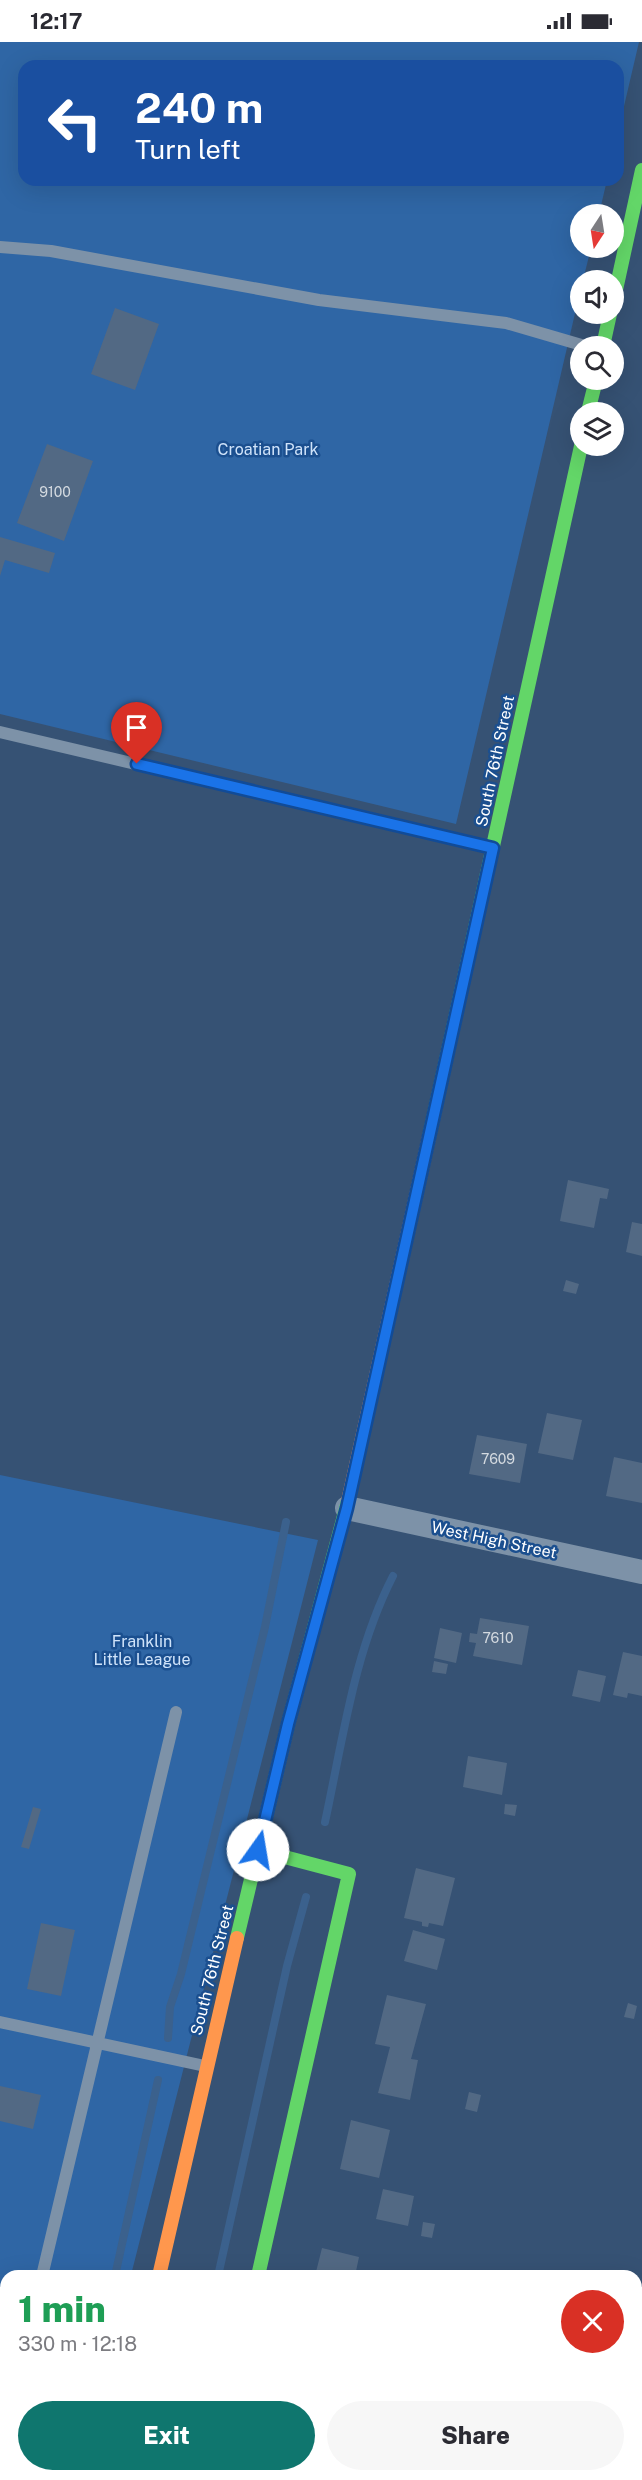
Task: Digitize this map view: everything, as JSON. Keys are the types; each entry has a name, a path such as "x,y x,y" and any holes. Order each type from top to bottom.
{"main road":[{"path":"620,270 642,170"},
{"name":"South 76th Street","path":"160,2270 288,1724 347,1508 579,456"},
{"path":"258,1850 349,1874 259,2270"}],"street":[{"name":"West High Street","path":"347,1508 642,1572"}],"lane":[{"path":"0,247 51,251 319,300 506,323 570,342"},
{"path":"0,732 493,848"},
{"path":"43,2270 176,1712"},
{"path":"0,2022 206,2067"}],"green space":[{"name":"Croatian Park","path":"0,42 639,42 624,106 624,60 18,60 18,186 606,186 601,204 570,204 570,258 588,258 586,270 570,270 570,324 573,324 456,824 0,714"},
{"name":"Franklin Little League","path":"0,1475 318,1540 132,2270 0,2270"}],"building":[{"path":"115,308 159,324 135,390 91,374"},
{"path":"47,444 93,461 64,541 17,523"},
{"path":"0,537 55,553 49,573 5,560 0,576"},
{"path":"568,1180 609,1189 607,1199 600,1198 594,1228 560,1221"},
{"path":"632,1222 642,1224 642,1256 626,1252"},
{"path":"566,1280 579,1284 576,1294 563,1291"},
{"path":"547,1413 582,1420 573,1460 538,1453"},
{"path":"477,1435 527,1444 520,1483 469,1474"},
{"path":"614,1457 642,1463 642,1503 606,1496"},
{"path":"480,1618 529,1626 522,1665 473,1656 476,1643 469,1642 470,1633 477,1634"},
{"path":"440,1628 462,1633 456,1663 434,1658"},
{"path":"623,1652 642,1656 642,1696 628,1693 627,1698 613,1695"},
{"path":"434,1661 448,1664 446,1674 432,1672"},
{"path":"578,1670 606,1676 600,1702 572,1696"},
{"path":"468,1756 507,1763 502,1795 463,1787"},
{"path":"505,1804 517,1805 515,1816 504,1814"},
{"path":"33,1807 41,1809 29,1849 21,1847"},
{"path":"416,1868 455,1878 443,1926 429,1923 428,1927 422,1926 422,1922 404,1918"},
{"path":"41,1923 75,1930 61,1996 27,1989"},
{"path":"413,1930 445,1939 437,1970 404,1961"},
{"path":"387,1995 426,2004 411,2059 418,2060 410,2100 378,2093 390,2047 375,2044"},
{"path":"628,2003 637,2006 634,2019 624,2017"},
{"path":"0,2086 41,2095 33,2129 0,2121"},
{"path":"469,2092 481,2095 477,2112 465,2109"},
{"path":"351,2120 390,2130 379,2178 340,2169"},
{"path":"383,2189 414,2196 408,2226 376,2219"},
{"path":"423,2222 435,2224 432,2238 421,2236"},
{"path":"322,2248 359,2257 356,2270 316,2270"}],"waterway":[{"path":"168,2038 170,2007 181,1974 265,1627 286,1522"},
{"path":"325,1822 359,1665 368,1635 393,1576"},
{"path":"219,2270 287,1966 306,1897"},
{"path":"116,2270 158,2080"}],"traffic: fast":[{"path":"620,270 642,170"},
{"path":"605,336 608,324"},
{"path":"590,402 594,390"},
{"path":"429,1137 579,456"},
{"path":"237,1938 288,1724 348,1501"},
{"path":"258,1850 349,1874 259,2270"}],"traffic: slow":[{"path":"348,1501 429,1137"},
{"path":"160,2270 237,1938"}],"route":[{"path":"137,764 493,848 347,1508 288,1724 258,1850"}]}
